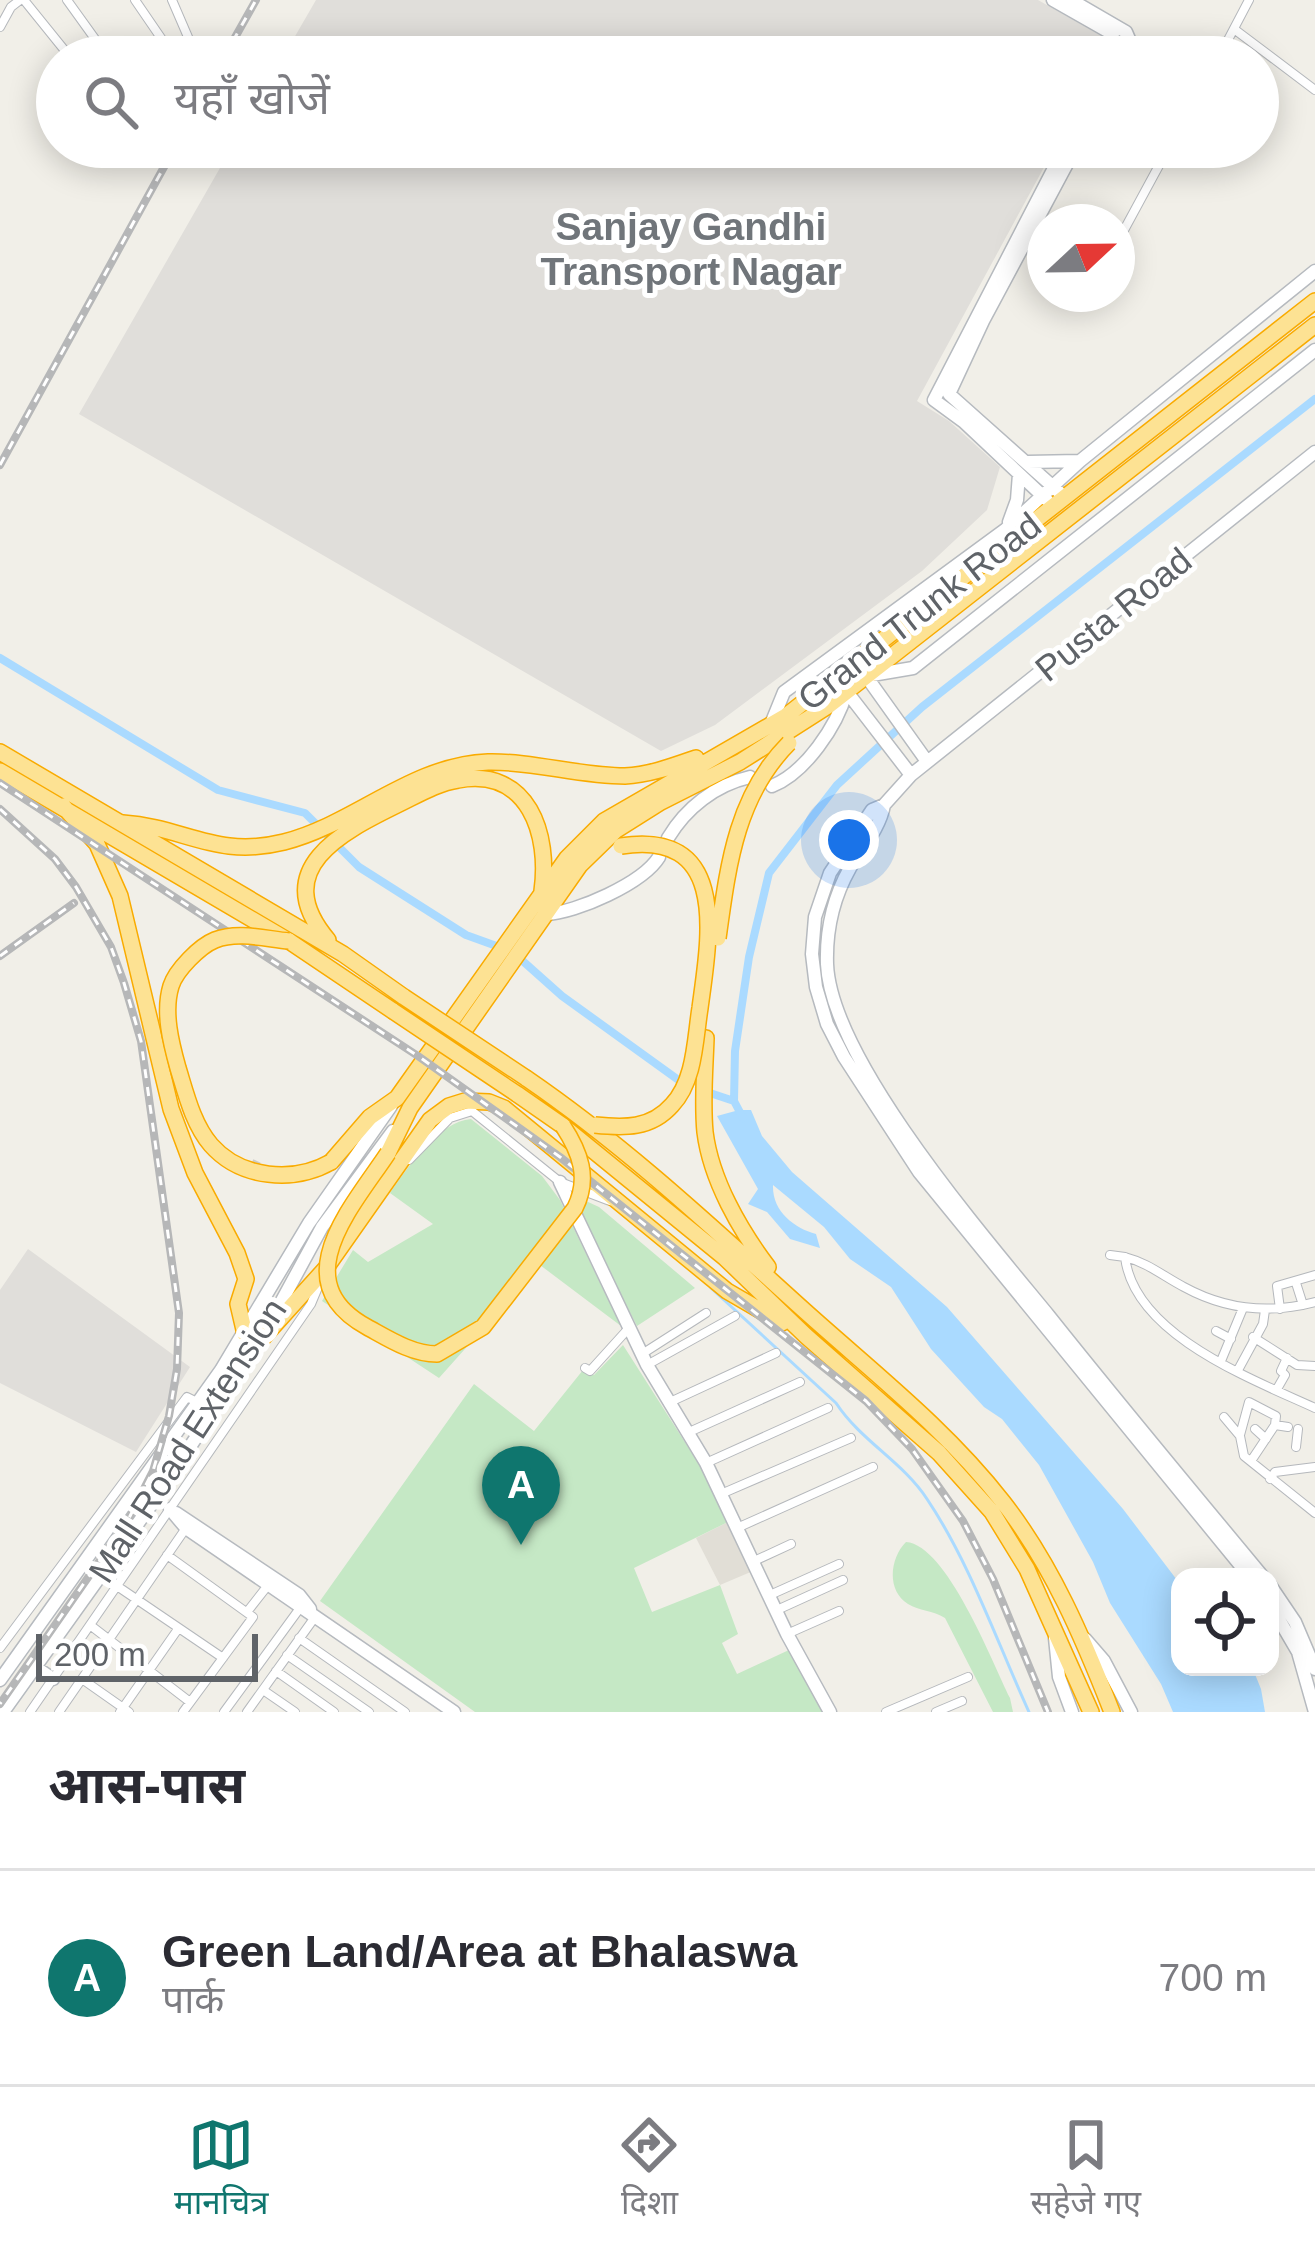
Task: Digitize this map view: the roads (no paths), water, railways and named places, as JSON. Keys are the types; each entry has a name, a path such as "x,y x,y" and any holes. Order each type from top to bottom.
{"highway":[{"name":"Grand Trunk Road","path":"537,918 542,895 567,858 604,821 770,724 991,558 1053,496 1315,301"},
{"name":"Grand Trunk Road","path":"537,918 588,858 630,821 740,762 847,692 1315,325"},
{"path":"809,1315 740,1225 712,1162 705,1134 706,1038 738,820 766,765 816,714"},
{"path":"733,745 658,771 627,776 490,762 422,776 333,840 312,870 308,894 314,919 343,954 399,1004 728,1251 951,1440 1004,1503 1044,1561 1081,1634 1112,1712"},
{"path":"0,752 123,824 170,862 290,941 595,1125 728,1251 806,1336 939,1454 992,1512 1028,1569 1084,1710"},
{"path":"0,771 343,954"},
{"path":"123,824 231,848 287,841 457,780 483,780 511,791 531,810 544,838 542,895"},
{"path":"63,806 97,844 120,896 171,1109 195,1173 237,1252 246,1280 238,1304 252,1338 326,1268 436,1115 457,1103 481,1101 504,1108 533,1129 727,1291 806,1336"},
{"path":"588,858 621,846 654,845 684,858 696,870 709,902 710,933 695,1040 678,1098 662,1115 640,1126 595,1125"},
{"path":"537,918 404,1103 388,1153 328,1250 326,1274 334,1295 358,1322 412,1350 437,1354 484,1327 575,1208 582,1191 583,1169 563,1126"},
{"path":"290,941 238,935 216,940 197,952 171,984 168,1034 190,1109 209,1144 228,1160 274,1175 316,1170 331,1162 370,1117 404,1103"}],"main road":[{"path":"1053,0 1112,36"},
{"path":"1071,0 1128,36"},
{"path":"1053,496 941,397 1055,168"},
{"path":"1019,242 1063,168"},
{"path":"770,724 784,692 1053,496 1080,461 1315,271"},
{"path":"926,760 866,676 914,668 1315,350"},
{"name":"Pusta Road","path":"884,805 906,769 990,715 1315,452"},
{"path":"1023,468 1080,461"},
{"path":"1006,529 1023,468"},
{"path":"847,692 906,769"},
{"path":"772,786 785,780 822,739 842,711 847,692"},
{"path":"668,838 698,802 750,778"},
{"path":"884,805 872,810 830,873 815,917 812,954 827,1024 919,1172 1243,1568"},
{"path":"884,805 882,818 847,872 833,904 827,970 839,1017 867,1071 914,1141 1005,1262 1256,1568"},
{"path":"537,918 578,907 641,876 658,857"},
{"name":"Mall Road Extension","path":"3,1712 156,1498 252,1338 404,1103"},
{"path":"560,1182 644,1360 706,1463 787,1634 830,1712"},
{"name":"Mall Road Extension","path":"0,1680 192,1400 252,1338"},
{"path":"156,1498 454,1712"},
{"path":"170,1509 186,1528 299,1595 315,1615"},
{"path":"1279,1598 1295,1622 1315,1670"},
{"path":"1279,1619 1298,1652 1315,1712"},
{"path":"1081,1634 1104,1661 1131,1712"},
{"path":"35,1666 53,1679"}],"street":[{"path":"0,27 10,3 22,0 52,36"},
{"path":"67,0 93,36"},
{"path":"135,0 160,36"},
{"path":"172,0 188,36"},
{"path":"1230,36 1249,0"},
{"path":"1234,29 1243,36"},
{"path":"1279,63 1315,90"},
{"path":"1135,210 1158,168"},
{"path":"1019,242 1027,246"},
{"path":"387,1181 450,1118 472,1111 560,1182 628,1208"},
{"path":"1110,1255 1146,1263 1185,1288 1243,1308 1280,1309 1315,1302"},
{"path":"1125,1257 1132,1282 1160,1322 1221,1361 1315,1408"},
{"path":"36,1710 311,1304 326,1268"},
{"path":"1280,1309 1277,1286 1315,1275"},
{"path":"1296,1283 1303,1305"},
{"path":"1221,1361 1243,1308"},
{"path":"1238,1370 1263,1324 1265,1310"},
{"path":"644,1360 706,1312"},
{"path":"644,1360 735,1316"},
{"path":"585,1368 590,1371 629,1328"},
{"path":"1216,1330 1231,1339"},
{"path":"1253,1337 1297,1365 1315,1366"},
{"path":"668,1403 776,1353"},
{"path":"1276,1389 1285,1375 1280,1371 1287,1358"},
{"path":"687,1433 800,1382"},
{"path":"0,1648 192,1400"},
{"path":"1240,1436 1249,1402 1276,1416 1266,1439 1247,1459"},
{"path":"706,1463 828,1408"},
{"path":"1224,1418 1240,1436 1247,1459 1315,1513"},
{"path":"1275,1425 1293,1428 1296,1447"},
{"path":"1255,1429 1266,1439"},
{"path":"721,1494 850,1438"},
{"path":"736,1528 873,1467"},
{"path":"1270,1479 1275,1472 1315,1467"},
{"path":"59,1712 186,1528"},
{"path":"752,1562 791,1544"},
{"path":"167,1555 253,1617 183,1712"},
{"path":"769,1595 839,1564"},
{"path":"776,1611 843,1580"},
{"path":"247,1612 271,1582"},
{"path":"117,1586 223,1658"},
{"path":"224,1712 301,1606"},
{"path":"26,1611 41,1621"},
{"path":"787,1634 839,1611"},
{"path":"253,1710 315,1615"},
{"path":"90,1625 190,1702"},
{"path":"82,1679 124,1711 178,1629"},
{"path":"298,1638 405,1712"},
{"path":"287,1655 369,1712"},
{"path":"276,1671 334,1712"},
{"path":"886,1712 968,1677"},
{"path":"263,1690 296,1712"},
{"path":"936,1712 962,1701"}],"water":[{"path":"751,1110 762,1136 792,1172 947,1307 1123,1509 1171,1572 1171,1676 1256,1676 1265,1712 1173,1712 1039,1465 1002,1419 984,1407 931,1349 891,1287 850,1259 824,1227 773,1185 780,1210 792,1223 816,1234 820,1248 790,1239 767,1212 748,1204 758,1189 717,1116"}],"waterway":[{"path":"734,1101 735,1051 749,957 769,873 837,785 922,707 1315,399"},
{"path":"0,658 218,790 305,813 359,867 466,935 502,948"},
{"path":"516,955 562,996 684,1084"},
{"path":"704,1091 734,1101 743,1118"},
{"path":"711,1288 836,1403 917,1486 957,1549 1029,1712"}],"tunnel":[{"path":"249,1178 257,1161"}],"railway":[{"path":"236,36 256,0"},
{"path":"0,465 163,168"},
{"path":"0,783 418,1056 560,1157 866,1401 912,1449 963,1521 993,1579 1048,1712"},
{"path":"0,809 55,859 76,887 111,947 124,983 141,1041 179,1313 177,1369 153,1471 128,1520 0,1704"},
{"path":"0,956 74,903"}],"place":[{"name":"Green Land/Area at Bhalaswa","path":"521,1545"}],"district":[{"name":"Sanjay Gandhi Transport Nagar","path":"691,248"}]}
